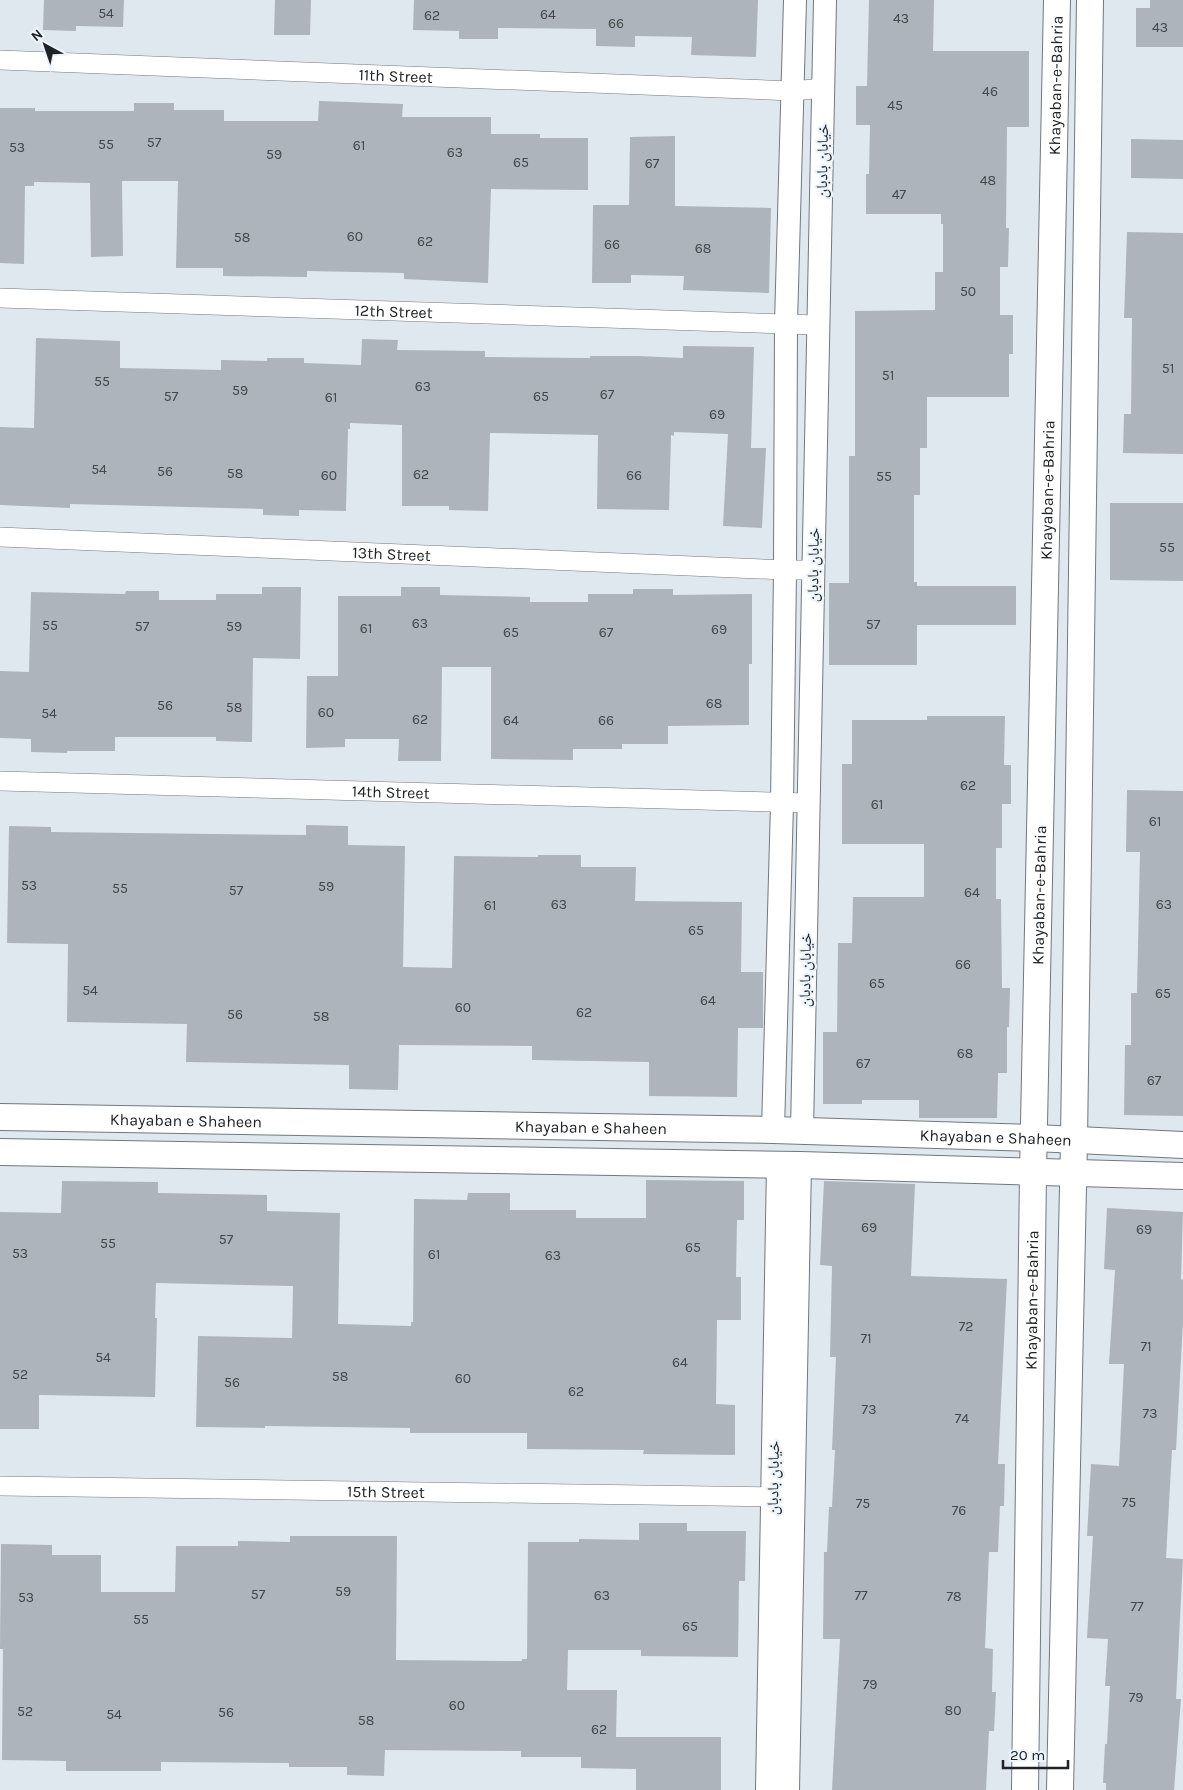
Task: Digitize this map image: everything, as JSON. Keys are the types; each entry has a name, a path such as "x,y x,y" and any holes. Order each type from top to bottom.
{"main road":[{"name":"Khayaban-e-Bahria","path":"1025,1790 1033,1173 1058,0"},
{"name":"Khayaban-e-Bahria","path":"1060,1790 1074,1140 1090,0"},
{"name":"Khayaban e Shaheen","path":"0,1117 773,1130 1035,1138 1183,1145"},
{"name":"Khayaban e Shaheen","path":"0,1152 789,1165 1183,1176"}],"street":[{"name":"خیابان بادبان","path":"773,1130 782,804 786,323 795,0"},
{"name":"خیابان بادبان","path":"802,1131 825,0"},
{"name":"11th Street","path":"0,60 793,91 823,88"},
{"name":"12th Street","path":"0,298 818,325"},
{"name":"13th Street","path":"0,537 813,570"},
{"name":"14th Street","path":"0,781 782,804 808,803"},
{"name":"خیابان بادبان","path":"788,1790 783,1497 789,1165"},
{"name":"15th Street","path":"0,1486 783,1497"},
{"name":"خیابان بادبان","path":"767,1790 783,1497"}],"building":[{"path":"44,0 124,0 123,27 76,26 76,31 43,30"},
{"path":"275,0 311,0 310,35 274,35"},
{"path":"414,0 758,0 756,57 691,55 692,37 635,36 635,47 596,46 596,29 498,28 498,39 459,39 459,31 413,30"},
{"path":"869,0 934,0 933,51 1029,51 1029,127 1007,127 1006,228 1009,228 1008,267 1000,267 1000,315 1013,315 1013,354 1009,354 1009,397 927,397 927,448 920,448 920,495 914,495 914,582 917,582 917,586 1016,586 1016,625 917,625 917,665 829,665 829,583 849,583 849,456 855,456 855,311 935,310 935,272 943,272 943,224 941,224 941,214 866,214 866,174 869,174 870,125 856,125 856,86 867,86"},
{"path":"1150,0 1183,0 1183,47 1136,47 1136,8 1150,8"},
{"path":"319,101 403,104 402,117 491,117 491,134 540,134 540,138 588,138 588,190 491,189 488,283 404,279 404,273 307,271 307,277 223,276 223,268 176,268 178,181 122,181 123,256 91,257 90,183 34,182 34,186 25,186 24,264 0,263 0,108 35,108 35,111 134,111 134,103 174,103 174,110 224,110 224,121 318,121"},
{"path":"675,136 675,206 771,208 769,293 683,290 684,276 631,275 631,283 592,283 593,205 629,205 630,137"},
{"path":"1131,139 1183,140 1183,179 1131,178"},
{"path":"1127,232 1183,233 1183,454 1123,453 1124,414 1131,414 1132,318 1124,318"},
{"path":"36,338 120,341 120,368 221,370 221,360 267,361 267,358 304,358 304,363 361,365 362,339 398,340 397,350 485,351 485,357 590,358 590,356 638,356 683,358 683,346 754,347 751,448 766,448 762,528 723,526 728,434 674,432 674,436 671,435 669,510 597,509 598,435 490,433 488,511 449,510 449,506 402,506 402,425 350,423 350,429 348,429 346,511 299,510 299,516 263,515 263,509 70,504 70,508 0,505 0,427 34,428"},
{"path":"1110,503 1183,503 1183,581 1110,580"},
{"path":"262,587 301,587 300,659 253,658 252,742 216,741 216,737 115,737 115,751 67,751 67,753 31,752 31,739 0,738 0,671 29,672 31,592 125,594 126,591 159,591 159,600 216,600 216,594 262,594"},
{"path":"401,587 440,587 440,595 530,597 530,602 588,602 588,594 633,594 633,589 673,589 673,595 752,594 752,664 749,664 749,725 668,726 668,744 622,744 622,749 573,749 573,760 491,759 491,667 442,667 441,761 398,761 399,739 345,739 345,747 306,748 307,676 338,676 338,596 401,596"},
{"path":"927,716 1005,716 1004,765 1011,765 1011,804 1002,804 1002,848 996,848 996,899 1001,899 1002,988 1010,988 1009,1027 1007,1027 1007,1073 998,1073 997,1118 919,1118 919,1100 862,1100 862,1104 823,1104 823,1032 837,1032 838,943 852,943 853,897 924,897 924,844 842,844 842,764 852,764 852,720 927,720"},
{"path":"1127,790 1183,791 1183,1116 1124,1115 1125,1045 1131,1045 1131,993 1137,993 1140,852 1126,852"},
{"path":"306,825 348,826 348,845 405,846 403,967 452,968 454,856 538,857 538,855 581,855 581,867 636,867 635,901 742,902 741,972 763,972 763,1028 738,1028 737,1097 649,1096 649,1062 532,1060 532,1046 399,1045 398,1090 349,1089 349,1065 186,1062 187,1024 67,1022 68,944 7,943 9,826 51,827 51,832 306,835"},
{"path":"646,1180 744,1181 744,1220 737,1220 736,1277 741,1277 741,1320 717,1320 716,1404 735,1405 735,1455 643,1454 644,1450 527,1449 527,1433 410,1433 410,1428 196,1427 198,1336 292,1338 293,1286 156,1283 155,1397 39,1395 39,1429 0,1429 0,1212 61,1213 62,1181 158,1182 158,1193 267,1195 267,1211 340,1213 338,1324 411,1326 411,1322 413,1322 414,1199 467,1200 468,1193 510,1193 510,1210 576,1210 576,1218 646,1218"},
{"path":"824,1181 915,1184 911,1276 1007,1279 998,1464 1005,1464 1004,1506 1000,1506 998,1552 989,1552 985,1648 993,1649 992,1692 996,1692 994,1731 989,1731 986,1790 832,1790 840,1639 823,1639 824,1552 827,1552 829,1507 832,1507 835,1450 832,1450 836,1357 830,1357 832,1266 820,1265"},
{"path":"1107,1208 1183,1212 1181,1279 1183,1280 1183,1322 1176,1450 1172,1450 1166,1558 1183,1559 1176,1699 1181,1699 1174,1790 1106,1790 1106,1783 1103,1783 1110,1686 1105,1686 1108,1639 1087,1638 1093,1536 1087,1536 1091,1464 1119,1466 1124,1364 1109,1364 1115,1270 1104,1269"},
{"path":"639,1523 687,1523 687,1531 746,1531 745,1581 739,1581 738,1657 641,1656 641,1650 568,1650 567,1690 617,1690 616,1737 721,1737 721,1790 636,1790 636,1769 581,1768 581,1757 521,1757 521,1751 385,1750 384,1776 347,1775 347,1767 289,1767 289,1763 161,1762 161,1771 66,1771 66,1761 2,1760 3,1649 0,1649 1,1544 52,1545 52,1555 101,1555 101,1592 175,1592 176,1546 238,1546 238,1541 290,1542 290,1536 397,1536 396,1660 522,1661 522,1659 527,1659 528,1542 579,1542 579,1539 639,1540"}]}
